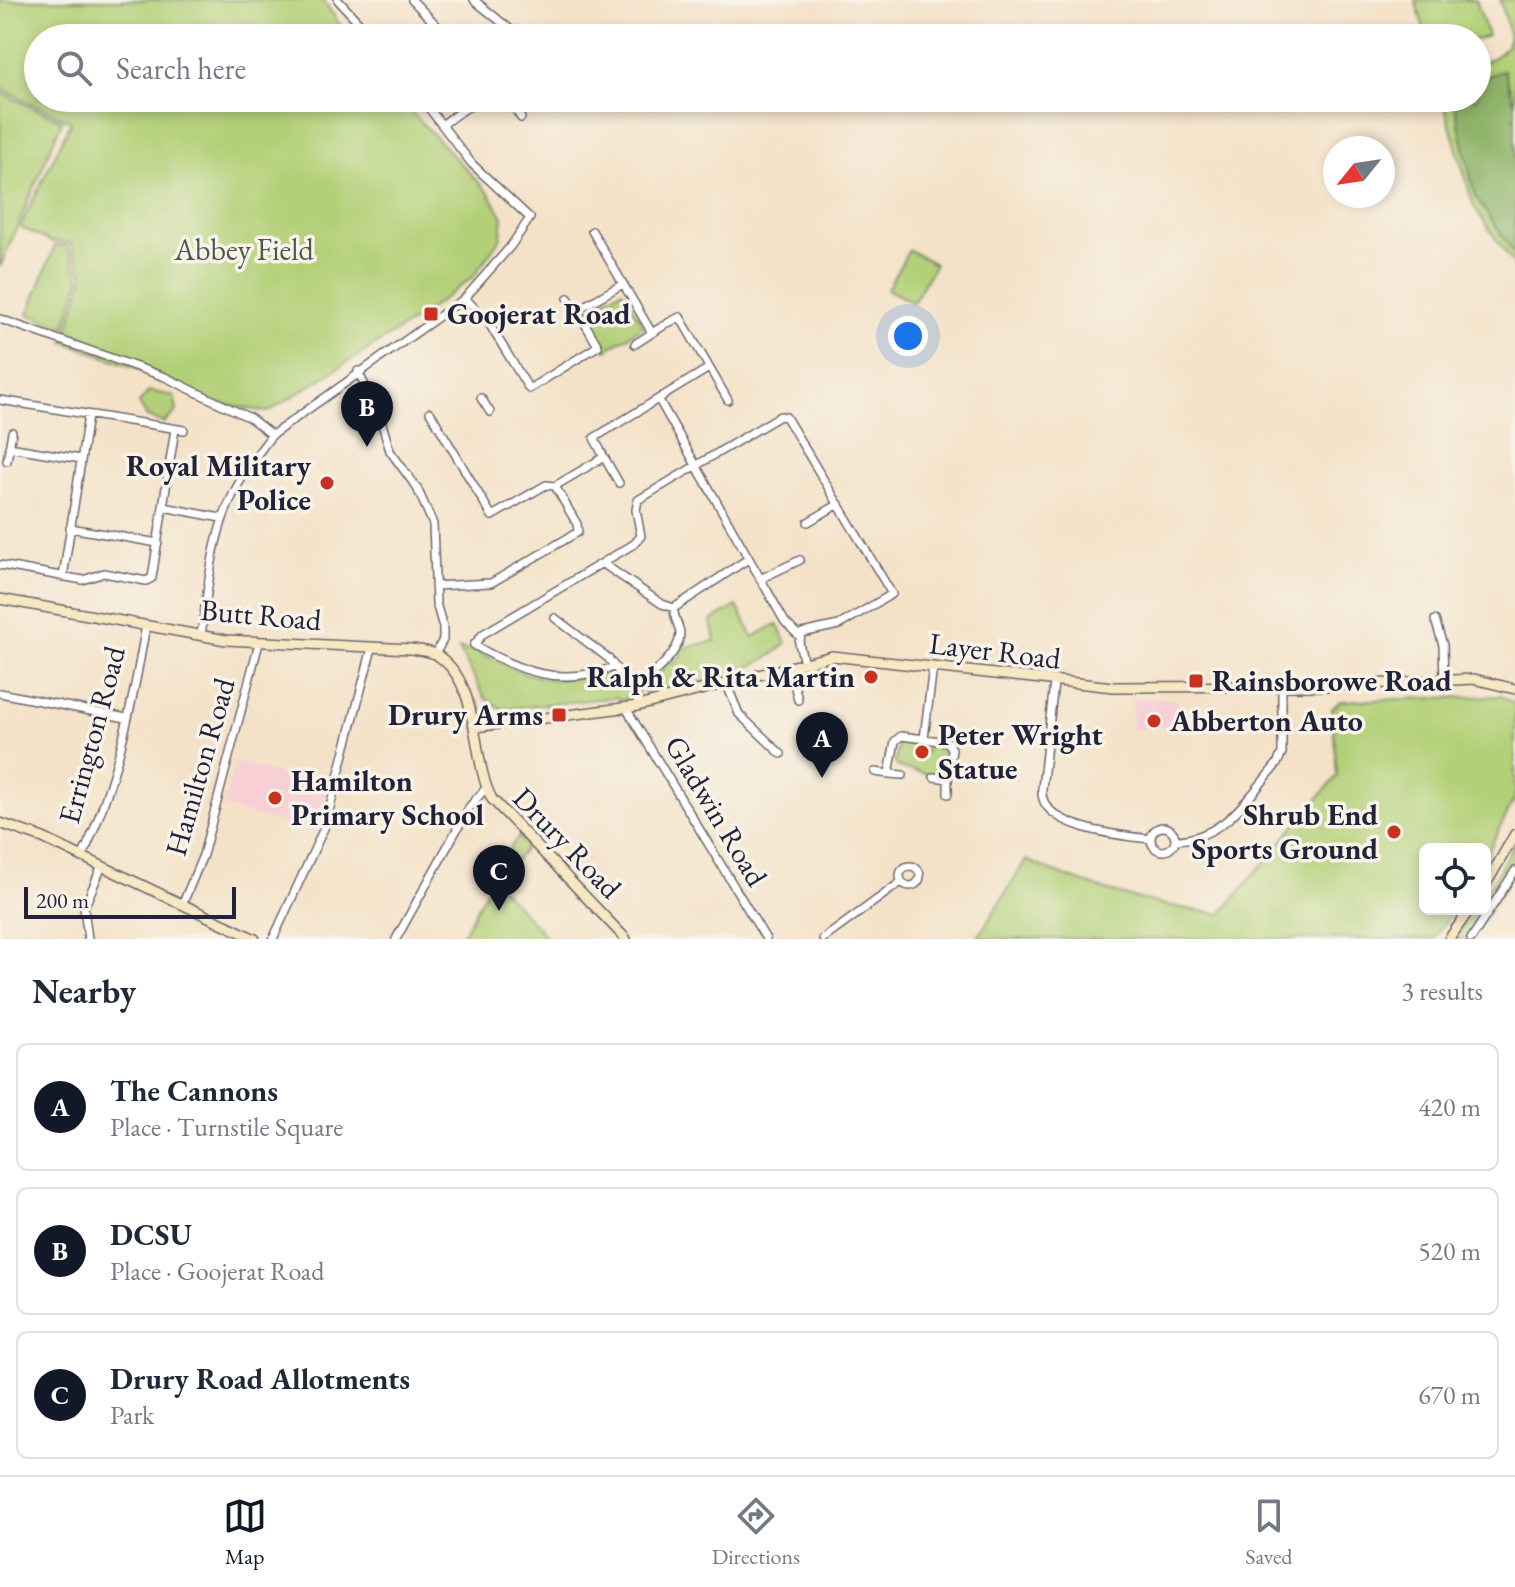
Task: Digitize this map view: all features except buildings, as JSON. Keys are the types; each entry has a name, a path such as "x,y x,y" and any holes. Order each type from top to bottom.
{"main road":[{"name":"Butt Road","path":"0,599 259,643 435,654"},
{"path":"435,654 462,687 475,727"},
{"name":"Layer Road","path":"475,727 638,706 841,656 1054,683 1113,687 1282,687 1474,679 1515,689"},
{"name":"Drury Road","path":"475,727 486,788 500,809 626,939"},
{"path":"0,823 183,903 238,935 255,939"},
{"path":"1491,876 1515,834"},
{"path":"1449,939 1466,915"}],"street":[{"path":"338,0 360,24"},
{"path":"412,0 435,24"},
{"path":"474,0 504,24"},
{"path":"201,635 221,518 239,477 272,435 358,371 465,298 510,247 530,218 488,181 432,112"},
{"path":"442,125 460,112"},
{"path":"518,112 521,118"},
{"path":"592,231 652,333"},
{"path":"577,310 623,284"},
{"path":"465,298 488,322 529,389 598,346 568,298"},
{"path":"635,344 680,317 728,400"},
{"path":"0,319 165,377 250,418 272,435"},
{"path":"619,483 594,438 709,368"},
{"path":"358,371 380,417 390,451 428,509 435,539 435,586 443,627 443,640 435,654"},
{"path":"481,398 490,412"},
{"path":"0,400 184,430"},
{"path":"659,400 785,622 800,637 804,663"},
{"path":"430,412 492,516 546,485 555,486 604,457"},
{"path":"63,577 88,416"},
{"path":"614,667 595,672 538,674 515,669 474,645 483,634 641,536 636,510 638,500 780,416 786,417 892,594 839,625 808,630 800,637"},
{"path":"0,565 86,580 104,573 146,581 152,578 175,429"},
{"path":"7,461 12,432"},
{"path":"9,447 81,459"},
{"path":"435,586 491,583 578,532 577,524 555,486"},
{"path":"808,522 839,504"},
{"path":"164,507 221,518"},
{"path":"70,528 158,543"},
{"path":"674,608 748,559"},
{"path":"760,579 800,560"},
{"path":"602,563 662,604 674,608"},
{"path":"636,685 651,677 678,643 680,629 674,608"},
{"path":"555,618 614,667 625,680 636,685"},
{"path":"1435,620 1443,645 1444,680"},
{"name":"Errington Road","path":"82,857 105,800 146,625"},
{"name":"Hamilton Road","path":"183,903 203,855 259,643"},
{"path":"273,939 325,826 372,648"},
{"path":"790,667 798,700"},
{"path":"924,738 933,667"},
{"path":"1054,683 1041,797 1044,805 1054,815 1099,832 1151,839"},
{"path":"636,685 638,706"},
{"path":"727,685 739,714 781,754"},
{"path":"1175,840 1199,838 1225,824 1277,764 1282,753 1282,687"},
{"path":"0,693 126,718"},
{"name":"Gladwin Road","path":"626,708 766,939"},
{"path":"889,774 895,741 901,736 948,742 952,749 948,794"},
{"path":"875,772 903,775"},
{"path":"934,777 948,779"},
{"path":"396,939 470,806 486,788"},
{"path":"1163,827 1171,830 1175,840 1170,849 1163,851 1153,846 1151,839 1156,830 1163,827"},
{"path":"88,939 84,908 102,866"},
{"path":"1471,939 1515,871"},
{"path":"823,939 901,882"}],"shaded area":[{"path":"1132,698 1174,699 1179,704 1179,719 1169,726 1160,726 1160,716 1148,716 1147,729 1132,729"},
{"name":"Hamilton Primary School","path":"235,762 328,788 316,833 223,807"}],"green space":[{"name":"Abbey Field","path":"0,0 323,0 339,24 24,24 24,99 0,88"},
{"path":"1415,0 1476,0 1484,24 1423,24"},
{"path":"1500,0 1515,0 1515,266 1474,207 1446,112 1491,112 1491,59 1508,42"},
{"path":"1504,70 1515,105 1515,255 1475,196 1456,112 1491,112 1491,75"},
{"path":"0,92 24,103 24,112 43,112 62,121 0,267"},
{"name":"Abbey Field","path":"50,112 411,112 489,193 503,217 501,237 474,276 418,318 268,412 214,403 159,376 64,342 84,277 70,243 51,242 20,227 71,122"},
{"path":"55,246 67,246 80,279 65,327 28,314"},
{"path":"909,250 935,264 913,303 887,289"},
{"path":"622,290 644,326 606,350 585,311"},
{"path":"149,391 174,396 177,411 164,423 147,417 139,403"},
{"path":"737,606 753,637 777,624 786,643 759,663 722,677 649,696 643,691 642,686 651,682 667,663 675,663 681,656 680,649 715,641 711,621"},
{"path":"459,649 472,651 540,678 617,675 628,686 628,695 621,701 617,697 502,709 485,698"},
{"name":"Shrub End Sports Ground","path":"1501,696 1515,704 1515,798 1491,845 1419,843 1419,915 1450,915 1434,939 977,939 1026,860 1121,894 1221,914 1337,776 1332,709 1340,701"},
{"path":"903,739 922,741 917,751 919,755 926,752 924,741 943,748 948,754 946,768 936,769 935,776 898,767 895,763 898,742"},
{"path":"518,837 527,846 497,884 548,939 460,939 492,880 489,877"},
{"path":"1515,842 1511,869 1491,908 1491,884"},
{"path":"1472,915 1486,915 1469,939 1455,939"}],"place":[{"name":"Goojerat Road","path":"431,314"},
{"name":"DCSU","path":"367,447"},
{"name":"Royal Military Police","path":"327,483"},
{"name":"Ralph & Rita Martin","path":"871,677"},
{"name":"Rainsborowe Road","path":"1196,681"},
{"name":"Drury Arms","path":"559,715"},
{"name":"Abberton Auto","path":"1154,721"},
{"name":"Peter Wright Statue","path":"922,752"},
{"name":"The Cannons","path":"822,778"},
{"name":"Hamilton Primary School","path":"275,798"},
{"name":"Shrub End Sports Ground","path":"1394,832"},
{"name":"Drury Road Allotments","path":"499,911"}]}
